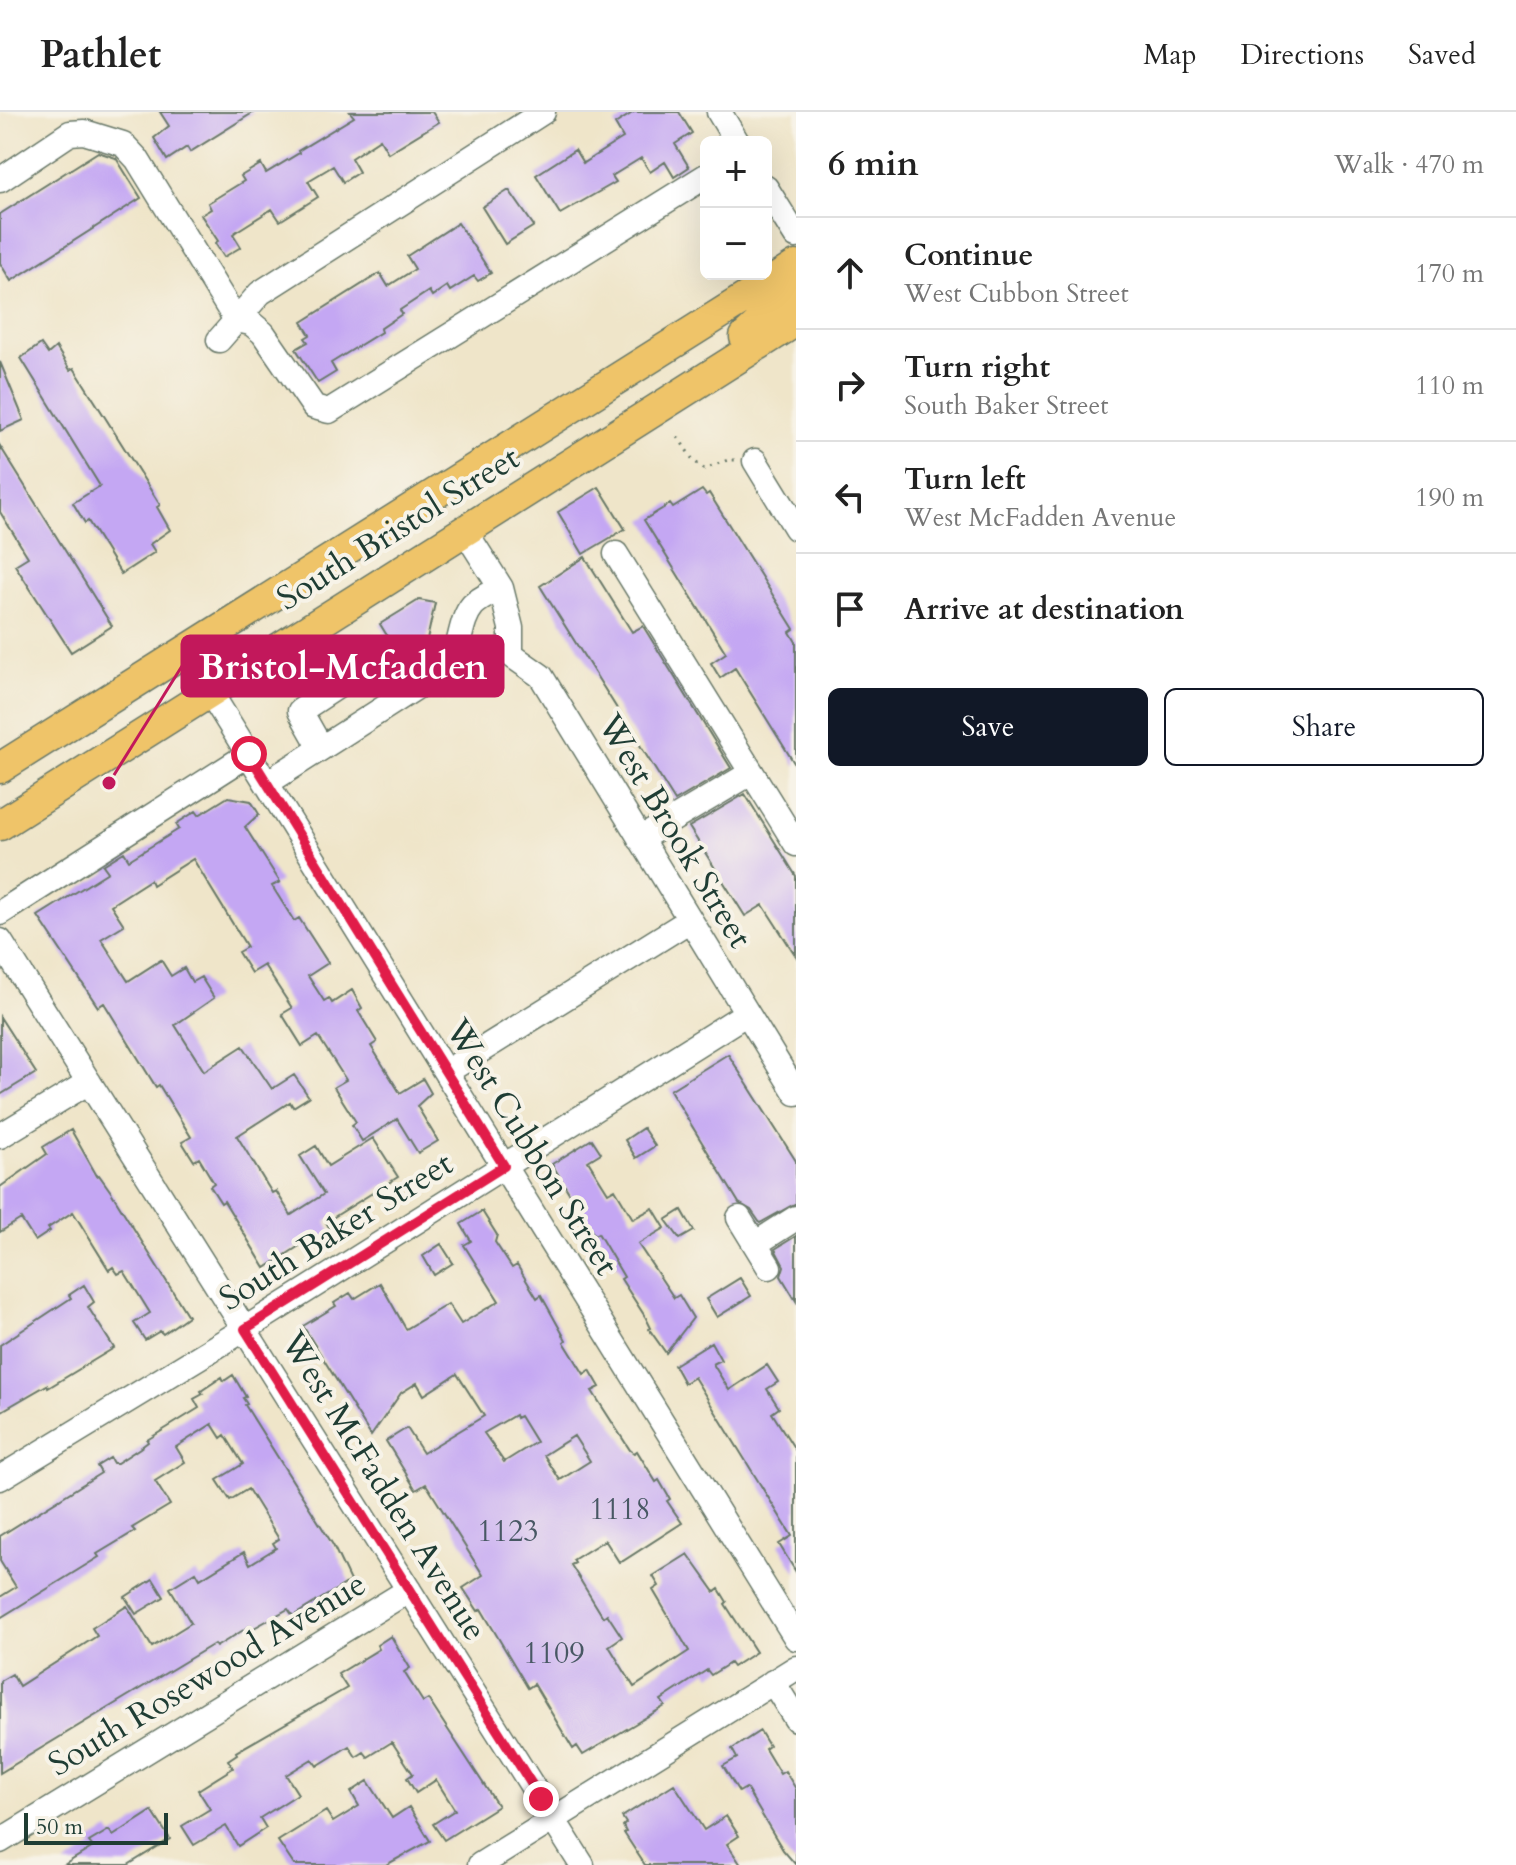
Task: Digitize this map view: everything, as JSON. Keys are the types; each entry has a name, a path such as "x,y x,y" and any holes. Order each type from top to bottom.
{"main road":[{"name":"South Bristol Street","path":"0,768 796,266"},
{"path":"688,390 796,290"},
{"name":"South Bristol Street","path":"0,825 796,321"}],"street":[{"path":"219,340 260,293 543,112"},
{"path":"719,112 733,136"},
{"path":"0,180 70,133 84,132 123,144 137,159 236,320 251,323 263,333 314,407 329,411 700,180"},
{"path":"772,198 796,236"},
{"path":"755,461 796,528"},
{"path":"267,783 451,665 468,613 475,603 501,588 465,531"},
{"path":"616,554 796,844"},
{"name":"West Brook Street","path":"501,588 511,628 511,655 541,676 796,1093"},
{"path":"321,748 300,711 373,663 398,699"},
{"name":"West Cubbon Street","path":"210,692 796,1638"},
{"path":"0,913 249,754"},
{"path":"640,839 751,773"},
{"path":"446,1072 690,920"},
{"name":"West McFadden Avenue","path":"0,941 582,1865"},
{"name":"South Baker Street","path":"0,1478 245,1329 747,1013"},
{"path":"0,1136 89,1082"},
{"path":"739,1218 769,1267"},
{"path":"755,1244 796,1218"},
{"name":"South Rosewood Avenue","path":"0,1841 409,1590"},
{"path":"480,1865 796,1668"},
{"path":"773,1682 796,1719"}],"path":[{"path":"678,437 693,460 704,469 728,460 755,461"}],"building":[{"path":"160,112 254,112 190,152 187,147 167,160 154,138 169,126"},
{"path":"350,112 432,112 439,122 388,153 380,139 351,158 359,172 343,182 333,166 308,181 318,197 280,221 272,209 237,231 233,234 241,247 224,257 215,243 218,241 201,215 211,209 208,203 244,181 241,176 261,164 266,173 299,153 354,117"},
{"path":"634,112 679,112 692,133 675,144 689,167 674,177 665,162 650,172 641,158 612,176 616,182 560,214 536,175 575,150 583,163 623,138 615,124"},
{"path":"98,152 116,158 141,198 11,281 0,263 0,214"},
{"path":"509,190 534,226 505,244 482,207"},
{"path":"458,223 491,273 478,281 474,276 450,291 447,286 432,296 429,291 400,310 402,314 380,329 381,332 331,363 336,372 318,383 296,349 308,342 305,338 310,335 302,322 380,273 388,286 415,269 407,256"},
{"path":"41,344 48,354 56,347 70,370 74,368 160,505 157,507 170,530 150,544 155,552 121,574 73,503 100,486 21,358"},
{"path":"0,362 24,420 0,431"},
{"path":"0,446 112,626 71,652 15,565 28,557 0,512"},
{"path":"599,487 625,529 583,554 558,512"},
{"path":"702,490 706,495 709,493 794,629 790,632 796,642 796,766 735,668 720,678 711,663 726,653 644,520 670,504 673,508"},
{"path":"585,557 632,632 643,626 731,768 675,801 540,586"},
{"path":"419,600 435,603 425,649 403,662 380,624"},
{"path":"745,794 796,876 796,956 763,905 745,916 689,827"},
{"path":"228,797 251,801 259,814 245,827 280,882 272,886 294,921 299,918 328,963 308,976 324,1001 329,998 332,1003 352,990 362,1008 358,1011 377,1042 371,1046 400,1093 423,1079 431,1093 417,1106 438,1141 418,1153 397,1119 362,1141 352,1125 356,1122 334,1087 346,1080 318,1036 302,1046 282,1014 292,1008 264,965 251,973 238,952 247,947 193,859 152,885 150,880 111,905 124,925 101,939 128,981 161,960 171,976 184,968 192,982 201,977 214,998 175,1025 204,1071 243,1046 272,1089 294,1075 309,1097 293,1107 290,1102 237,1136 272,1193 276,1191 291,1215 324,1194 300,1156 316,1146 328,1166 373,1138 398,1177 326,1222 333,1234 311,1247 307,1241 265,1268 224,1201 221,1203 210,1186 214,1183 199,1158 194,1161 182,1142 191,1137 159,1085 156,1087 104,1003 98,1007 38,916 108,872 103,865 124,852 129,860 179,829 176,824 196,811 199,815"},
{"path":"0,1017 36,1073 0,1095"},
{"path":"728,1054 796,1161 796,1203 760,1223 751,1210 739,1203 670,1090"},
{"path":"643,1128 655,1146 636,1158 625,1140"},
{"path":"71,1130 97,1176 111,1192 188,1316 163,1334 160,1331 145,1340 134,1323 150,1313 124,1271 118,1274 113,1267 109,1270 73,1212 48,1228 50,1231 35,1241 21,1219 0,1232 0,1187 47,1154 43,1147"},
{"path":"592,1139 601,1153 588,1161 608,1193 615,1189 633,1219 653,1208 665,1228 638,1244 674,1298 679,1295 693,1318 666,1353 649,1329 646,1318 621,1279 624,1277 598,1233 594,1235 552,1164"},
{"path":"682,1210 694,1231 680,1239 666,1220"},
{"path":"482,1211 497,1235 495,1242 512,1268 517,1265 537,1298 541,1295 584,1374 590,1370 600,1387 592,1391 630,1450 634,1453 637,1451 656,1482 659,1480 670,1499 667,1501 682,1523 623,1561 619,1562 605,1540 573,1560 575,1563 571,1565 603,1617 607,1614 622,1637 609,1646 634,1687 689,1651 653,1590 659,1586 653,1576 688,1554 715,1592 719,1589 727,1602 725,1604 756,1652 733,1667 730,1663 711,1675 707,1670 661,1700 665,1706 583,1755 577,1746 573,1749 534,1684 528,1688 481,1609 478,1611 463,1588 483,1575 426,1484 416,1490 386,1441 407,1428 423,1453 484,1416 457,1374 424,1395 417,1383 401,1393 371,1436 303,1326 336,1306 334,1303 350,1293 354,1299 380,1283 406,1329 448,1304 461,1324 499,1301 464,1245 471,1241 461,1224","holes":["515,1415 516,1418 520,1416 536,1442 504,1462 484,1433","574,1436 590,1461 560,1480 544,1455"]},
{"path":"796,1236 796,1301 781,1276 784,1266 775,1249"},
{"path":"441,1244 453,1263 434,1275 423,1256"},
{"path":"740,1278 751,1296 717,1317 706,1299"},
{"path":"84,1285 94,1302 88,1307 114,1348 48,1388 47,1385 0,1412 0,1345 71,1298 69,1295"},
{"path":"711,1342 721,1360 713,1364 729,1390 767,1365 778,1382 767,1389 779,1408 772,1413 796,1451 796,1572 779,1544 792,1536 694,1377 684,1383 674,1365"},
{"path":"233,1375 246,1397 243,1398 245,1405 333,1545 350,1581 293,1616 288,1609 252,1629 250,1626 216,1647 214,1644 0,1773 0,1681 12,1674 19,1686 97,1636 92,1628 127,1606 152,1647 191,1623 170,1588 196,1572 200,1579 244,1552 250,1564 276,1548 273,1543 279,1539 248,1489 230,1500 217,1480 243,1464 225,1435 221,1438 212,1424 176,1447 185,1462 155,1481 170,1505 132,1528 135,1531 97,1554 99,1557 0,1618 0,1597 16,1587 0,1561 0,1536 101,1473 97,1466 110,1458 117,1463 199,1408 194,1399 203,1394 201,1391 222,1377 224,1381"},
{"path":"153,1579 164,1597 136,1614 125,1597"},
{"path":"391,1636 410,1668 404,1672 423,1702 428,1699 498,1806 444,1840 433,1824 455,1810 436,1780 416,1793 407,1778 413,1774 392,1742 368,1757 364,1752 356,1757 349,1746 317,1766 312,1759 286,1775 298,1794 260,1818 266,1828 238,1846 226,1826 194,1845 182,1826 210,1809 198,1790 233,1768 228,1760 236,1752 347,1688 338,1674 379,1649 377,1645"},
{"path":"760,1731 769,1746 765,1749 780,1774 785,1771 796,1789 796,1865 783,1850 746,1788 739,1792 723,1766 737,1758 732,1749"},
{"path":"368,1781 392,1818 409,1807 430,1841 386,1865 294,1865 278,1841 326,1811 333,1822 359,1806 351,1792"},
{"path":"674,1784 704,1830 726,1816 739,1836 727,1844 741,1865 645,1865 624,1833 626,1823 622,1817"},
{"path":"152,1811 170,1839 128,1865 64,1865 93,1847 89,1842 109,1830 113,1836"}],"place":[{"name":"Bristol-Mcfadden","path":"109,783"}],"route":[{"path":"249,754 504,1166 245,1329 541,1799"}]}
